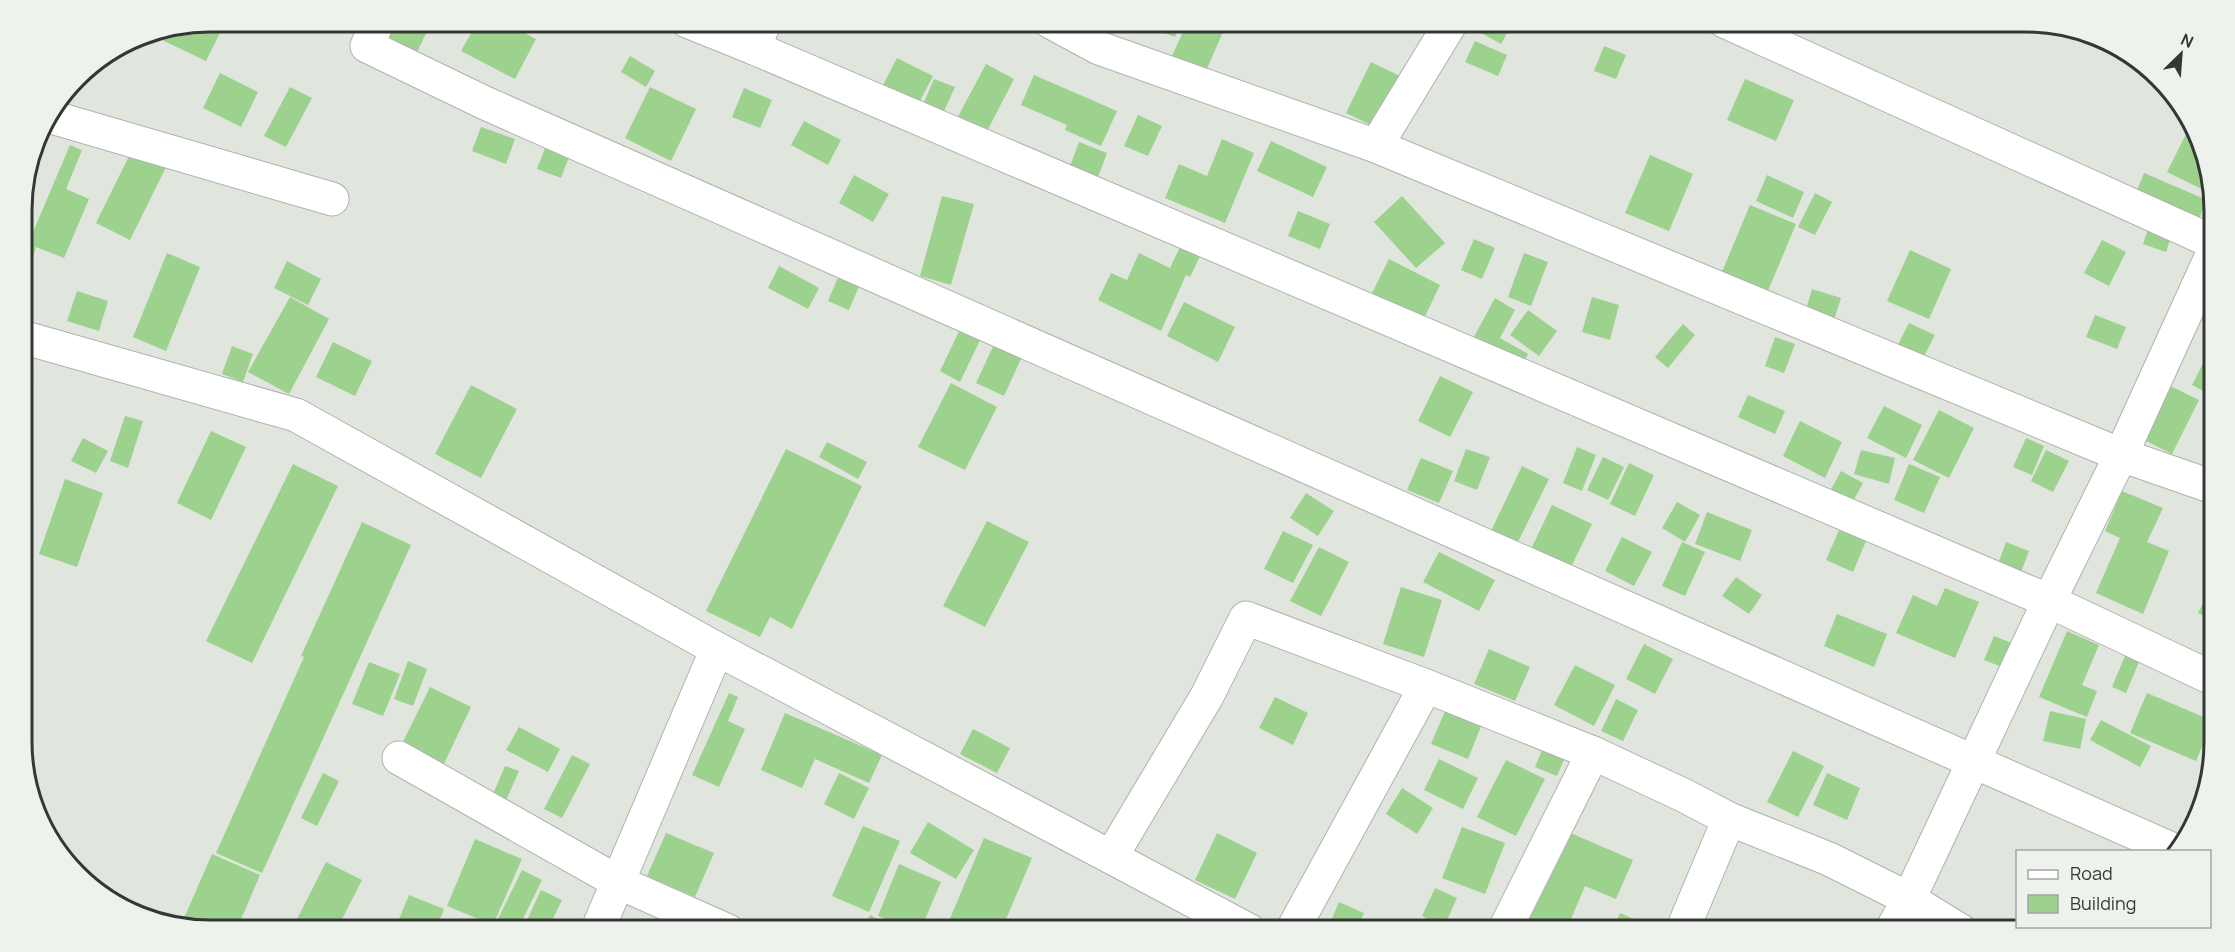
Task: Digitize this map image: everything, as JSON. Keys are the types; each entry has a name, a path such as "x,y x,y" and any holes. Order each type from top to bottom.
{"street":[{"path":"373,32 367,46 485,103 2169,848"},
{"path":"744,32 760,35 2049,601 2204,675"},
{"path":"1069,32 1099,48 1376,146 2121,455 2204,484"},
{"path":"1376,146 1445,32"},
{"path":"1748,32 2204,238"},
{"path":"56,118 332,199"},
{"path":"1897,920 2121,455 2204,273"},
{"path":"32,340 296,416 717,649 1229,920"},
{"path":"1111,857 1207,696 1246,618 1426,686 1593,753 1729,819 1829,859 1909,899 1943,920"},
{"path":"602,920 717,649"},
{"path":"1298,920 1426,686"},
{"path":"1510,920 1593,753"},
{"path":"399,758 618,882 703,920"},
{"path":"1687,920 1729,819"}],"building":[{"path":"220,32 206,61 162,40 186,33"},
{"path":"390,32 427,32 417,52 387,37"},
{"path":"472,32 523,32 536,39 515,79 461,51"},
{"path":"1162,32 1177,32 1175,37"},
{"path":"1183,32 1223,32 1204,75 1170,60"},
{"path":"1479,32 1508,32 1501,44"},
{"path":"1475,41 1507,55 1498,76 1465,62"},
{"path":"1604,46 1626,55 1616,79 1594,71"},
{"path":"630,56 655,71 646,87 621,72"},
{"path":"897,58 933,76 919,103 883,85"},
{"path":"1371,62 1404,78 1379,129 1346,113"},
{"path":"986,64 1014,79 983,139 954,124"},
{"path":"220,73 258,92 241,127 203,108"},
{"path":"1034,75 1117,111 1101,146 1065,130 1067,125 1021,105"},
{"path":"934,79 955,87 944,111 924,102"},
{"path":"1745,79 1794,100 1776,141 1727,120"},
{"path":"290,87 312,98 286,147 264,136"},
{"path":"650,87 696,109 671,161 625,138"},
{"path":"744,88 772,100 760,128 732,117"},
{"path":"1138,115 1162,126 1148,156 1124,146"},
{"path":"804,121 841,140 828,165 791,145"},
{"path":"481,127 515,139 506,164 472,151"},
{"path":"2186,133 2197,163 2202,189 2167,172"},
{"path":"550,135 574,144 561,178 537,169"},
{"path":"1222,139 1254,153 1225,223 1165,198 1179,164 1207,176"},
{"path":"1271,141 1327,167 1313,197 1257,171"},
{"path":"1079,142 1107,153 1095,185 1067,174"},
{"path":"70,145 82,150 66,189 89,199 64,258 36,247 32,260 32,235"},
{"path":"134,146 168,163 130,240 96,223"},
{"path":"1650,155 1693,174 1669,231 1625,213"},
{"path":"2144,173 2203,198 2204,208 2197,224 2134,198"},
{"path":"854,175 889,194 873,222 839,203"},
{"path":"1767,175 1804,192 1793,218 1756,201"},
{"path":"1815,193 1832,202 1815,235 1798,227"},
{"path":"942,196 974,204 951,285 920,276"},
{"path":"1402,196 1445,243 1416,268 1374,222"},
{"path":"1750,205 1796,224 1765,298 1719,279"},
{"path":"1298,211 1330,224 1320,249 1288,236"},
{"path":"2151,220 2174,228 2166,252 2143,244"},
{"path":"1474,239 1495,248 1482,279 1461,270"},
{"path":"2102,240 2126,252 2109,286 2084,273"},
{"path":"1181,245 1201,254 1190,277 1186,275 1161,331 1098,300 1111,273 1127,280 1139,253 1170,268"},
{"path":"1910,250 1951,269 1929,319 1887,301"},
{"path":"167,253 200,267 166,351 133,337"},
{"path":"1524,253 1548,262 1531,306 1508,297"},
{"path":"1389,259 1440,285 1417,333 1365,307"},
{"path":"287,261 321,279 308,305 274,288"},
{"path":"779,266 819,288 808,309 768,288"},
{"path":"842,268 863,277 849,310 828,301"},
{"path":"1812,289 1841,298 1832,326 1804,317"},
{"path":"77,291 108,301 99,331 67,321"},
{"path":"290,297 329,319 289,394 248,372"},
{"path":"1592,297 1619,305 1610,340 1582,332"},
{"path":"1495,298 1515,310 1500,338 1528,354 1519,372 1469,346"},
{"path":"1184,302 1235,327 1218,362 1167,336"},
{"path":"1528,310 1557,331 1539,356 1510,335"},
{"path":"2095,315 2126,327 2117,349 2086,337"},
{"path":"1909,323 1935,335 1919,366 1893,354"},
{"path":"1683,324 1695,335 1668,368 1655,357"},
{"path":"962,325 983,334 960,382 940,371"},
{"path":"1775,337 1795,344 1784,373 1765,366"},
{"path":"997,338 1025,350 1004,396 976,383"},
{"path":"333,342 372,361 355,396 316,377"},
{"path":"232,346 253,354 243,382 222,374"},
{"path":"2204,362 2204,391 2192,385"},
{"path":"1440,376 1473,392 1450,437 1418,421"},
{"path":"2162,382 2199,400 2172,454 2136,436"},
{"path":"951,383 997,407 965,470 918,447"},
{"path":"471,385 517,409 481,478 435,454"},
{"path":"1748,395 1785,411 1775,434 1738,417"},
{"path":"1884,406 1922,425 1906,458 1867,438"},
{"path":"1939,410 1974,428 1949,478 1913,460"},
{"path":"125,416 143,421 128,468 110,461"},
{"path":"1800,421 1842,442 1825,478 1783,456"},
{"path":"211,431 246,447 211,520 177,503"},
{"path":"83,438 108,451 96,473 71,461"},
{"path":"2026,438 2044,446 2032,475 2013,467"},
{"path":"827,442 867,462 858,479 819,457"},
{"path":"1577,447 1596,455 1582,491 1563,483"},
{"path":"786,449 862,486 792,629 770,617 760,637 706,611"},
{"path":"1466,449 1490,457 1477,490 1454,481"},
{"path":"1861,450 1895,458 1889,484 1854,474"},
{"path":"2046,450 2069,461 2053,492 2031,481"},
{"path":"1603,457 1624,467 1608,500 1587,490"},
{"path":"1421,458 1453,471 1439,503 1407,490"},
{"path":"1629,463 1654,475 1635,516 1610,504"},
{"path":"293,464 338,486 252,663 206,641"},
{"path":"1909,464 1940,477 1924,513 1894,500"},
{"path":"1522,466 1549,479 1517,544 1491,531"},
{"path":"1841,471 1863,483 1850,507 1828,495"},
{"path":"65,479 103,493 77,567 39,554"},
{"path":"2122,491 2163,508 2147,542 2169,551 2143,614 2096,593 2120,538 2105,531"},
{"path":"1306,493 1334,511 1318,536 1290,518"},
{"path":"1677,502 1700,515 1685,542 1662,528"},
{"path":"1552,505 1592,524 1571,567 1532,547"},
{"path":"1707,512 1752,530 1740,561 1695,544"},
{"path":"987,521 1029,542 985,627 943,606"},
{"path":"362,522 411,545 262,873 216,853"},
{"path":"1839,530 1866,541 1853,572 1826,560"},
{"path":"1283,531 1313,545 1293,583 1264,569"},
{"path":"1622,537 1652,552 1634,586 1605,571"},
{"path":"1682,542 1705,552 1685,596 1662,586"},
{"path":"2006,542 2029,551 2020,575 1997,567"},
{"path":"1319,547 1349,562 1321,616 1290,601"},
{"path":"1439,552 1495,580 1479,611 1423,582"},
{"path":"1736,577 1762,595 1749,614 1722,596"},
{"path":"1401,587 1442,600 1424,657 1383,644"},
{"path":"1945,588 1979,602 1955,658 1896,633 1913,595 1937,606"},
{"path":"2204,601 2204,616 2198,613"},
{"path":"1837,614 1887,634 1874,667 1824,646"},
{"path":"2067,631 2099,645 2082,685 2097,691 2087,717 2039,697"},
{"path":"1994,636 2017,645 2007,669 1984,660"},
{"path":"1644,644 1673,659 1655,694 1626,679"},
{"path":"1489,649 1530,667 1515,701 1474,684"},
{"path":"2125,656 2139,662 2126,693 2112,687"},
{"path":"408,661 427,669 413,706 394,699"},
{"path":"369,662 400,674 383,716 352,704"},
{"path":"1575,665 1615,685 1594,726 1554,705"},
{"path":"430,687 471,707 439,774 397,754"},
{"path":"729,693 738,697 728,721 745,729 719,787 692,775"},
{"path":"2147,693 2204,717 2204,742 2196,761 2130,733"},
{"path":"1275,697 1308,713 1293,745 1259,728"},
{"path":"1616,699 1638,710 1623,741 1601,731"},
{"path":"1448,704 1484,719 1468,759 1431,744"},
{"path":"2050,711 2086,719 2080,749 2043,741"},
{"path":"785,713 882,755 869,783 815,759 802,788 761,770"},
{"path":"2101,720 2151,746 2140,767 2090,740"},
{"path":"519,727 560,749 548,772 506,750"},
{"path":"973,729 1010,748 997,773 960,754"},
{"path":"1544,745 1566,755 1557,776 1535,767"},
{"path":"1793,751 1824,766 1798,817 1767,802"},
{"path":"572,755 590,764 562,818 544,809"},
{"path":"1439,759 1478,778 1463,809 1424,790"},
{"path":"1506,760 1545,779 1516,836 1477,817"},
{"path":"505,766 519,771 504,805 491,799"},
{"path":"323,773 339,781 317,826 301,818"},
{"path":"839,773 869,788 854,819 824,804"},
{"path":"1827,773 1860,788 1847,820 1813,805"},
{"path":"1402,788 1433,808 1417,834 1386,814"},
{"path":"928,822 974,850 956,879 910,853"},
{"path":"863,826 900,841 869,912 832,896"},
{"path":"1462,827 1505,843 1485,894 1442,878"},
{"path":"1566,831 1633,860 1616,899 1585,886 1571,920 1527,920"},
{"path":"666,833 714,853 695,897 647,876"},
{"path":"1217,833 1257,853 1235,899 1195,880"},
{"path":"984,838 1032,858 1006,920 949,920"},
{"path":"475,839 522,859 495,920 481,920 447,906"},
{"path":"212,854 260,875 241,920 184,918"},
{"path":"326,862 362,880 342,920 297,920"},
{"path":"899,864 941,882 925,920 887,920 878,916"},
{"path":"522,870 542,880 522,920 497,920"},
{"path":"1435,888 1457,898 1447,920 1430,920 1422,916"},
{"path":"541,890 562,900 552,920 527,920"},
{"path":"409,895 444,909 440,920 399,920"},
{"path":"1339,902 1364,913 1361,920 1332,920"},
{"path":"1620,913 1636,920 1617,920"},
{"path":"870,915 880,920 868,920"}]}
